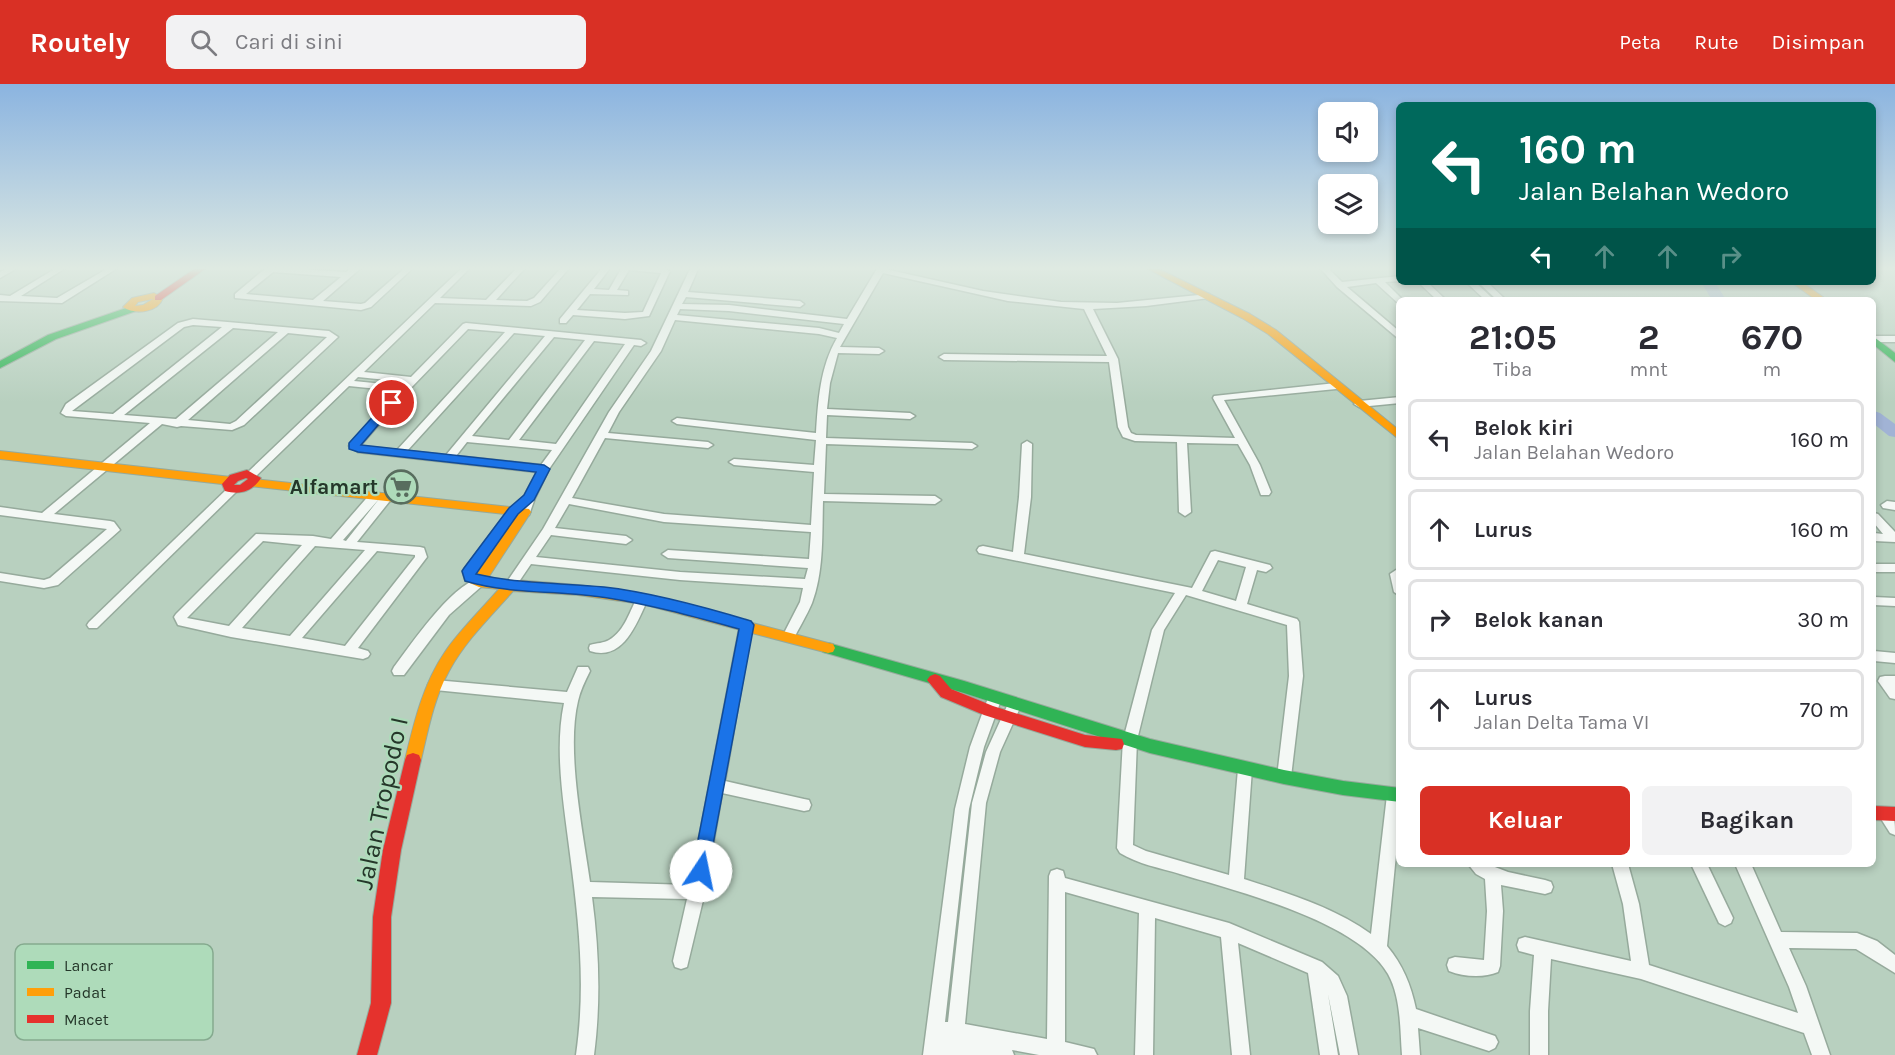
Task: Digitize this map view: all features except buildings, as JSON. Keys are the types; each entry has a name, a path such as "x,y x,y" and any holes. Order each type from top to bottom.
{"street":[{"path":"0,351 66,322 105,312"},
{"path":"0,365 52,337 115,312"},
{"path":"0,455 99,466 245,488 356,374 421,312"},
{"path":"563,321 570,312"},
{"path":"574,312 625,316 647,312"},
{"path":"510,586 548,531 601,435 648,365 675,312"},
{"path":"756,312 850,322"},
{"path":"788,637 801,614 815,564 820,439 825,383 834,350 856,312"},
{"path":"1090,312 1113,359 1125,433 1135,438 1241,441"},
{"path":"1236,312 1272,332 1396,434"},
{"path":"1371,312 1396,334"},
{"path":"673,317 819,331 842,336"},
{"path":"193,322 286,330 329,334 333,337 236,425 226,428 66,413 70,406 181,325 193,322"},
{"path":"114,418 231,325"},
{"path":"544,469 399,454 358,449 354,446 413,380 466,326 636,342 558,447 529,498 469,571 470,578 479,582 510,586 578,590 642,599 746,625 964,687 992,705 1106,739 1150,746 1284,777 1396,795 1378,948"},
{"path":"177,424 286,330"},
{"path":"399,454 511,331"},
{"path":"448,459 552,334"},
{"path":"512,443 592,338"},
{"path":"1876,340 1895,339"},
{"path":"1876,342 1895,360"},
{"path":"834,350 879,351"},
{"path":"944,357 1113,359"},
{"path":"356,374 413,380"},
{"path":"348,383 405,389"},
{"path":"1265,492 1255,465 1218,398 1336,386"},
{"path":"1359,404 1396,400"},
{"path":"822,412 910,416"},
{"path":"677,421 820,439 972,446"},
{"path":"40,516 153,422"},
{"path":"601,435 708,446"},
{"path":"466,439 558,447"},
{"path":"1182,440 1185,512"},
{"path":"1018,556 1025,496 1027,444"},
{"path":"734,462 819,469"},
{"path":"252,479 381,497 519,511"},
{"path":"93,625 231,485"},
{"path":"335,542 381,497"},
{"path":"350,543 381,497"},
{"path":"819,497 935,500"},
{"path":"566,500 664,518 817,529"},
{"path":"0,511 110,525 114,530 54,582 44,584 0,577"},
{"path":"1876,520 1894,538"},
{"path":"548,531 626,540"},
{"path":"348,651 416,566 422,555 419,550 260,537 180,617 182,622 231,632 363,654"},
{"path":"1876,537 1894,538"},
{"path":"231,632 313,540"},
{"path":"291,642 375,546"},
{"path":"983,550 1189,592 1241,605 1293,622 1296,676 1284,777"},
{"path":"668,554 815,564"},
{"path":"1266,568 1215,555 1158,630 1130,742 1125,848 1290,901 1355,933 1378,948 1387,958 1400,981 1408,1016 1411,1055"},
{"path":"529,560 680,576 811,584"},
{"path":"1241,605 1253,564"},
{"path":"1876,568 1895,568"},
{"path":"399,671 441,614 479,582"},
{"name":"Jalan Tropodo I","path":"367,1055 381,1003 382,917 392,850 415,747 435,685 450,657 510,586"},
{"path":"595,648 606,648 619,641 642,599"},
{"path":"1876,601 1895,602"},
{"path":"681,961 697,892 746,625"},
{"path":"1876,656 1895,658"},
{"path":"583,671 571,698 568,721 575,841 583,890 591,999 585,1055"},
{"path":"1895,681 1885,681 1895,694"},
{"path":"435,685 571,698"},
{"path":"992,705 968,776 962,809 933,1044 1088,1055"},
{"path":"954,1045 979,803 985,777 1012,711"},
{"path":"1236,884 1245,769"},
{"path":"717,786 804,805"},
{"path":"1884,814 1895,828"},
{"path":"1479,867 1493,875 1545,887"},
{"path":"1621,867 1631,904 1641,970"},
{"path":"1700,867 1725,918"},
{"path":"1744,867 1777,940 1821,1055"},
{"path":"1455,965 1487,968 1492,966 1495,911 1493,875"},
{"path":"1056,1051 1057,879 1229,931 1316,968 1328,978 1335,988 1348,1055"},
{"path":"583,890 697,892"},
{"path":"1144,1055 1147,908"},
{"path":"1229,931 1241,1055"},
{"path":"1777,940 1857,941 1871,947 1895,965"},
{"path":"1525,945 1641,970 1811,1026"},
{"path":"1539,1055 1543,948"},
{"path":"1316,968 1329,1055"},
{"path":"1408,1016 1489,1042"},
{"path":"954,1045 1005,1055"}],"waterway":[{"path":"1876,418 1895,432"}],"traffic: fast":[{"path":"0,365 52,337 123,312"},
{"path":"1876,342 1895,359"},
{"path":"828,648 964,687 1150,746 1284,777 1396,795"}],"traffic: slow":[{"path":"1239,312 1272,332 1396,434"},
{"path":"0,455 231,481"},
{"path":"253,483 525,512 479,582"},
{"path":"514,511 469,571 470,578 479,582 510,586 578,590 642,599 828,648"},
{"path":"413,760 436,680 464,638 510,586"}],"traffic: jam":[{"path":"247,474 255,478 250,484 240,489 229,488 228,484 234,478 247,474"},
{"path":"935,680 946,693 989,711 1085,741 1116,744"},
{"path":"367,1055 381,1003 382,917 392,850 413,760"},
{"path":"1876,813 1895,814"}],"place":[{"name":"Alfamart","path":"401,487"}],"route":[{"path":"392,403 354,446 358,449 544,469 529,498 514,511 469,571 470,578 479,582 510,586 605,592 746,625 701,871"}]}
